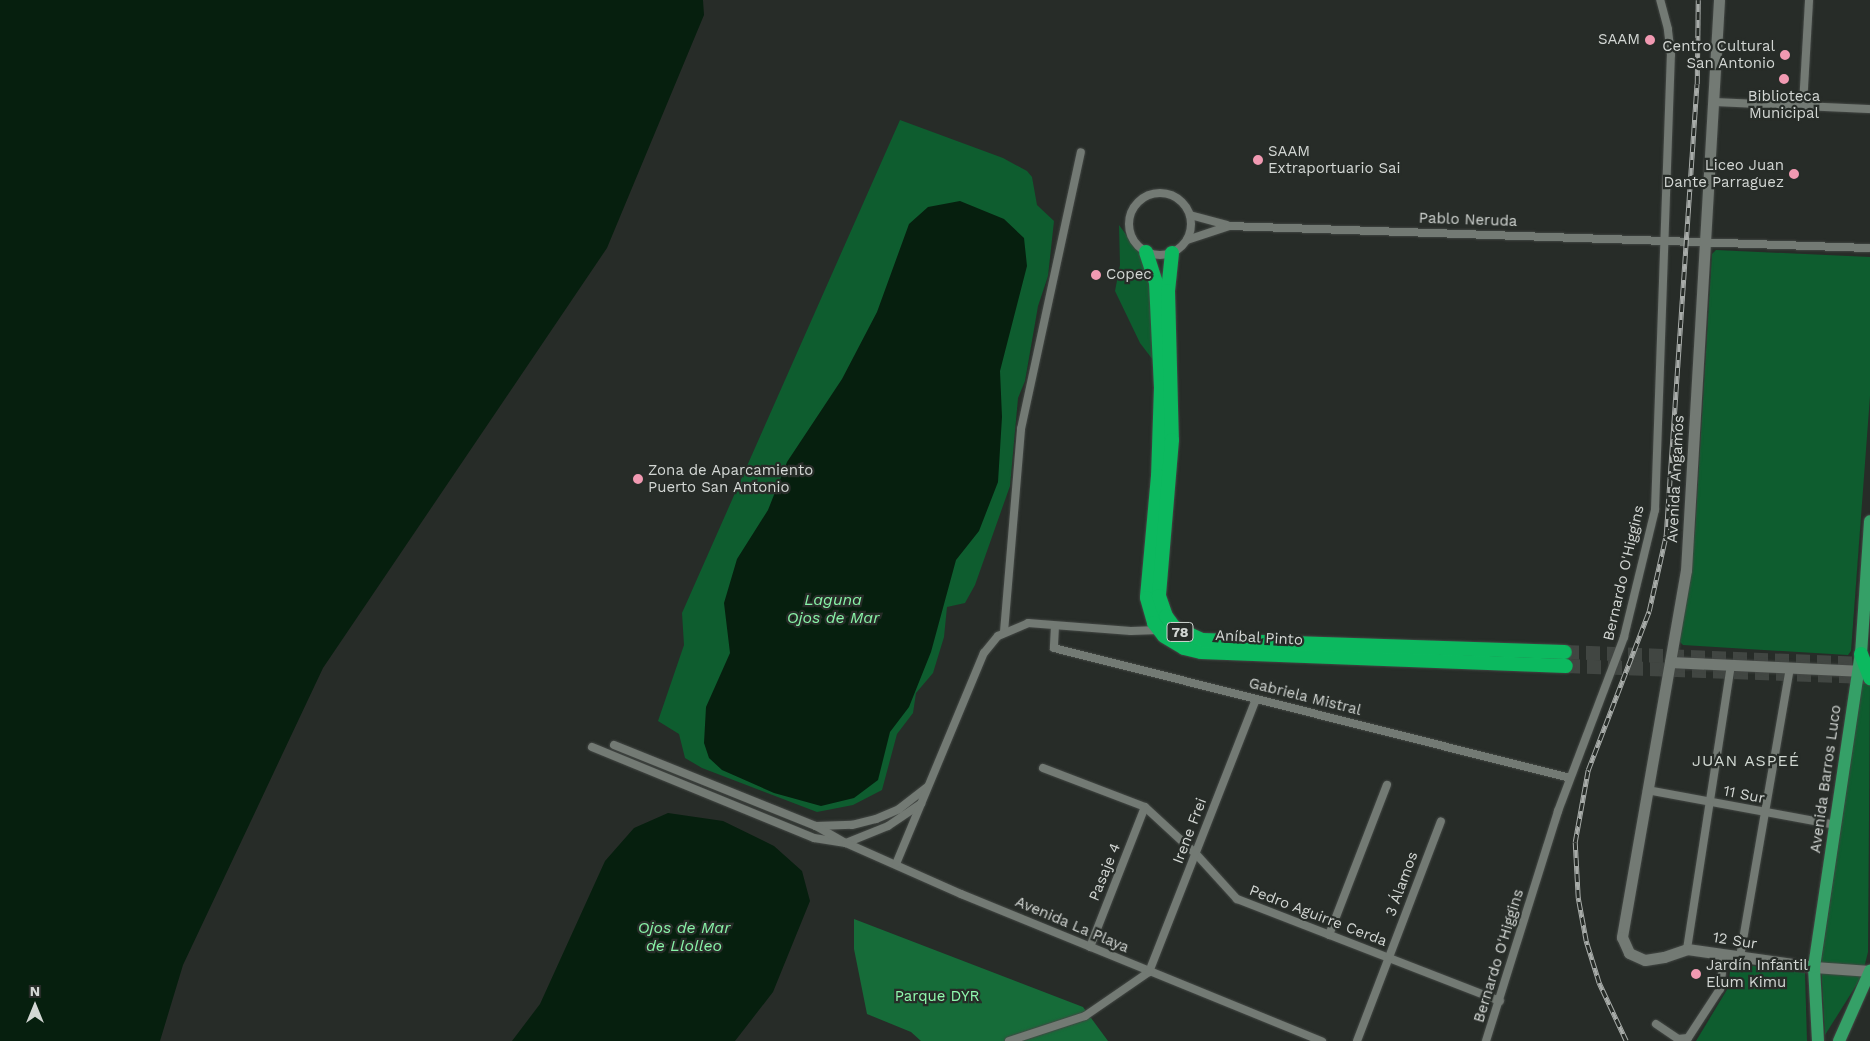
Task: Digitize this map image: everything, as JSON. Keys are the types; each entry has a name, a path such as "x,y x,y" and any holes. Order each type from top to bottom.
{"highway":[{"name":"Aníbal Pinto","path":"1146,252 1156,282 1161,387 1159,467 1147,589 1149,607 1159,630 1177,645 1201,652 1566,666"},
{"name":"78","path":"1172,253 1168,291 1172,440 1159,596 1166,616 1174,627"},
{"name":"Aníbal Pinto","path":"1174,627 1202,640 1565,652"},
{"path":"1159,630 1174,627"},
{"path":"1861,654 1864,674"}],"main road":[{"path":"1861,654 1870,521"},
{"name":"Avenida Barros Luco","path":"1818,1041 1814,967 1835,825 1864,674"},
{"path":"1839,1041 1870,971"}],"street":[{"name":"Bernardo O'Higgins","path":"1486,1041 1570,778 1624,637 1654,510 1671,55 1668,29 1660,0"},
{"name":"Avenida Angamos","path":"1629,953 1623,941 1622,928 1686,570 1719,0"},
{"path":"1803,106 1809,0"},
{"path":"1713,102 1870,109"},
{"path":"1004,632 1021,429 1081,152"},
{"path":"1152,194 1171,195 1182,203 1190,214 1191,228 1187,240 1172,253 1159,256 1146,252 1136,245 1129,228 1132,210 1140,200 1152,194"},
{"name":"Pablo Neruda","path":"1190,214 1229,226 1870,248"},
{"name":"Pablo Neruda","path":"1187,240 1229,226"},
{"path":"896,864 984,653 1004,632 1028,623 1055,626 1159,630"},
{"name":"Gabriela Mistral","path":"1055,626 1054,648 1570,778"},
{"path":"1670,662 1864,674"},
{"path":"1687,949 1731,665"},
{"path":"1740,958 1790,668"},
{"name":"Irene Frei","path":"1149,972 1256,699"},
{"path":"614,746 816,826 840,826 876,819 909,802 930,784"},
{"path":"592,747 814,838 846,843 888,826 922,803"},
{"name":"Pedro Aguirre Cerda","path":"1043,768 1145,807 1196,854 1237,899 1500,1002"},
{"path":"1329,935 1387,785"},
{"name":"11 Sur","path":"1647,790 1835,825"},
{"name":"Pasaje 4","path":"1090,947 1145,807"},
{"name":"3 Álamos","path":"1357,1041 1441,821"},
{"name":"Avenida La Playa","path":"816,826 846,843 1090,947 1322,1041"},
{"name":"12 Sur","path":"1629,953 1651,960 1687,949 1814,967 1870,971"},
{"path":"1656,1024 1678,1039 1688,1038 1720,988 1724,955"},
{"path":"1009,1041 1086,1016 1149,972"}],"green space":[{"name":"Laguna Ojos de Mar","path":"900,120 1003,158 1027,171 1032,177 1037,205 1054,221 1048,276 1038,306 1025,381 1018,398 1010,486 975,585 965,603 947,607 944,637 933,673 916,693 913,713 897,734 882,790 853,805 817,812 702,768 685,758 679,734 658,721 684,645 682,613"},
{"path":"1119,225 1141,255 1150,281 1153,360 1140,343 1115,291 1120,265"},
{"path":"1716,250 1870,257 1870,396 1851,651 1848,655 1683,645 1679,641 1695,531 1712,254"},
{"path":"1863,680 1870,684 1868,952 1862,976 1825,1035 1821,963"},
{"name":"Parque DYR","path":"854,919 1083,1007 1108,1041 921,1041 911,1032 867,1014 854,949"},
{"path":"1731,963 1805,973 1807,1041 1696,1041 1728,988"}],"water":[{"path":"0,0 703,0 704,15 607,248 323,668 183,965 160,1041 0,1041"},
{"name":"Laguna Ojos de Mar","path":"960,201 1004,219 1024,238 1027,266 1000,371 1002,417 998,482 979,531 956,560 931,652 909,707 890,732 878,780 854,798 821,806 774,793 722,770 709,758 704,743 706,707 730,653 724,603 737,559 768,510 787,462 842,379 877,312 909,224 928,207"},
{"name":"Ojos de Mar de Llolleo","path":"668,813 723,821 774,846 802,871 810,901 773,992 735,1041 512,1041 540,1004 605,861 634,828"}],"tunnel":[{"path":"1565,652 1870,664"},
{"path":"1566,666 1868,677"}],"railway":[{"path":"1626,1041 1599,983 1586,941 1578,898 1575,842 1588,770 1649,611 1666,535 1697,84 1698,0"}],"place":[{"name":"SAAM","path":"1650,40"},
{"name":"Centro Cultural San Antonio","path":"1785,55"},
{"name":"Biblioteca Municipal","path":"1784,79"},
{"name":"SAAM Extraportuario Sai","path":"1258,160"},
{"name":"Liceo Juan Dante Parraguez","path":"1794,174"},
{"name":"Copec","path":"1096,275"},
{"name":"Zona de Aparcamiento Puerto San Antonio","path":"638,479"},
{"name":"Jardín Infantil Elum Kimu","path":"1696,974"}],"district":[{"name":"JUAN ASPEÉ","path":"1746,761"}]}
